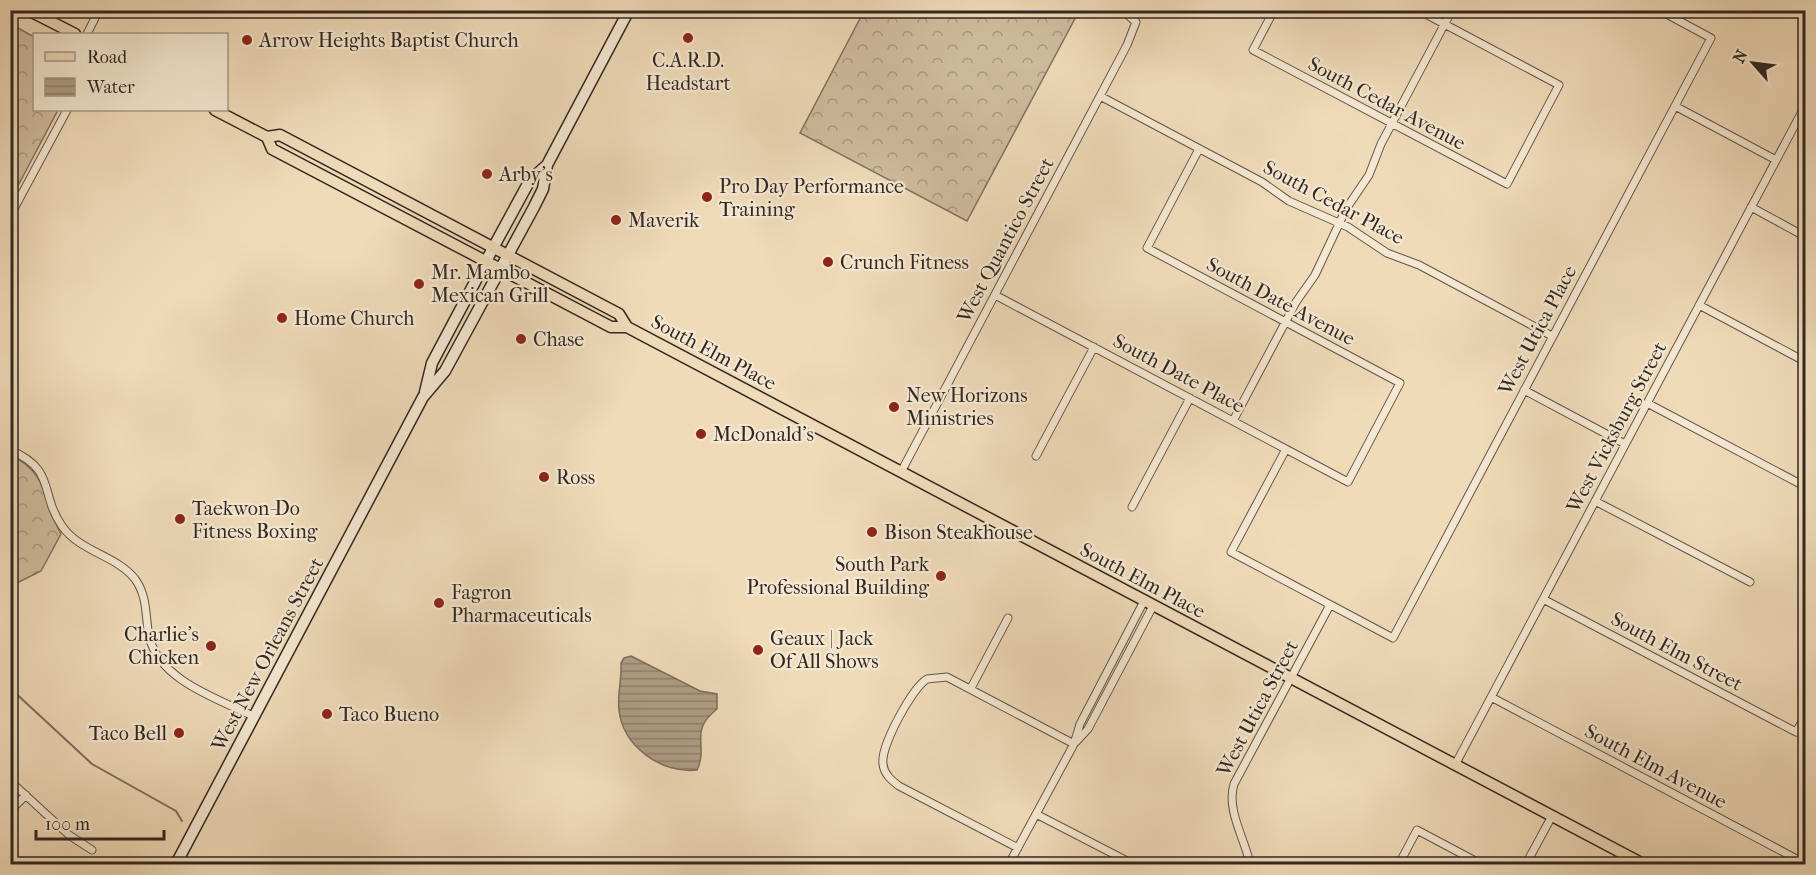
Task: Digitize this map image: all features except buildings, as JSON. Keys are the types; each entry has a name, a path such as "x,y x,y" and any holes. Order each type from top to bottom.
{"main road":[{"path":"28,10 73,33"},
{"name":"West New Orleans Street","path":"423,397 446,371 543,189 548,165 629,10"},
{"name":"South Elm Place","path":"217,111 267,136 280,135 365,179 619,314 627,327"},
{"name":"South Elm Place","path":"267,136 272,149 611,327 627,327 1643,864"},
{"name":"West New Orleans Street","path":"176,864 423,397 432,363 486,261 530,180 548,165"},
{"path":"358,194 365,179"}],"street":[{"path":"88,33 99,10"},
{"name":"West Quantico Street","path":"901,472 1127,45 1136,22 1122,10"},
{"name":"South Cedar Avenue","path":"1274,10 1252,50 1507,184 1559,84 1445,24"},
{"path":"1418,10 1445,24"},
{"path":"1233,421 1285,322 1320,267 1339,223 1369,175 1392,124 1452,10"},
{"name":"West Utica Place","path":"1330,605 1394,638 1711,38 1659,10"},
{"name":"South Cedar Place","path":"1100,96 1262,182 1289,201 1339,223 1387,253 1419,265 1552,336"},
{"path":"1675,106 1776,160"},
{"name":"West Vicksburg Street","path":"1455,765 1698,305 1805,108"},
{"path":"10,216 66,111"},
{"name":"South Date Avenue","path":"1199,149 1147,248 1401,383 1348,482"},
{"path":"1751,207 1806,237"},
{"name":"South Date Place","path":"995,295 1348,482"},
{"path":"1698,305 1806,362"},
{"path":"1036,456 1094,347"},
{"path":"1524,390 1625,444"},
{"path":"1132,507 1190,398"},
{"path":"1647,403 1806,487"},
{"path":"1286,449 1231,552 1330,605"},
{"path":"10,450 26,458 40,471 54,511 69,535 115,562 136,580 145,601 151,644 161,662 179,678 255,717"},
{"path":"1595,501 1750,582"},
{"name":"South Elm Street","path":"1543,599 1796,732 1806,715"},
{"path":"1010,864 1074,744 1080,724 1149,603"},
{"name":"West Utica Street","path":"1250,864 1233,807 1231,792 1330,605"},
{"path":"971,688 1008,618"},
{"path":"1018,848 899,786 886,773 882,762 883,750 914,692 927,679 947,677 1074,744"},
{"name":"South Elm Avenue","path":"1491,697 1806,864"},
{"path":"10,781 69,835 92,850"},
{"path":"10,811 26,795"},
{"path":"1036,814 1133,864"},
{"path":"1526,864 1552,816"},
{"path":"1399,864 1417,830 1481,864"}],"green space":[{"path":"864,11 1079,11 967,221 800,133"},
{"path":"11,24 33,36 33,111 57,111 11,199"},
{"path":"11,456 23,462 39,479 61,534 41,571 11,586"}],"water":[{"path":"631,656 700,691 717,694 717,709 708,717 701,732 701,753 697,770 671,768 658,763 636,746 628,736 622,723 619,699 621,663 624,658"}],"waterway":[{"path":"10,688 92,764 176,811 182,821"}],"place":[{"name":"C.A.R.D. Headstart","path":"688,38"},
{"name":"Arrow Heights Baptist Church","path":"247,40"},
{"name":"Arby's","path":"487,174"},
{"name":"Pro Day Performance Training","path":"707,197"},
{"name":"Maverik","path":"616,220"},
{"name":"Crunch Fitness","path":"828,262"},
{"name":"Mr. Mambo Mexican Grill","path":"419,284"},
{"name":"Home Church","path":"282,318"},
{"name":"Chase","path":"521,339"},
{"name":"New Horizons Ministries","path":"894,407"},
{"name":"McDonald's","path":"701,434"},
{"name":"Ross","path":"544,477"},
{"name":"Taekwon-Do Fitness Boxing","path":"180,519"},
{"name":"Bison Steakhouse","path":"872,532"},
{"name":"South Park Professional Building","path":"941,576"},
{"name":"Fagron Pharmaceuticals","path":"439,603"},
{"name":"Charlie's Chicken","path":"211,646"},
{"name":"Geaux | Jack Of All Shows","path":"758,650"},
{"name":"Taco Bueno","path":"327,714"},
{"name":"Taco Bell","path":"179,733"}]}
